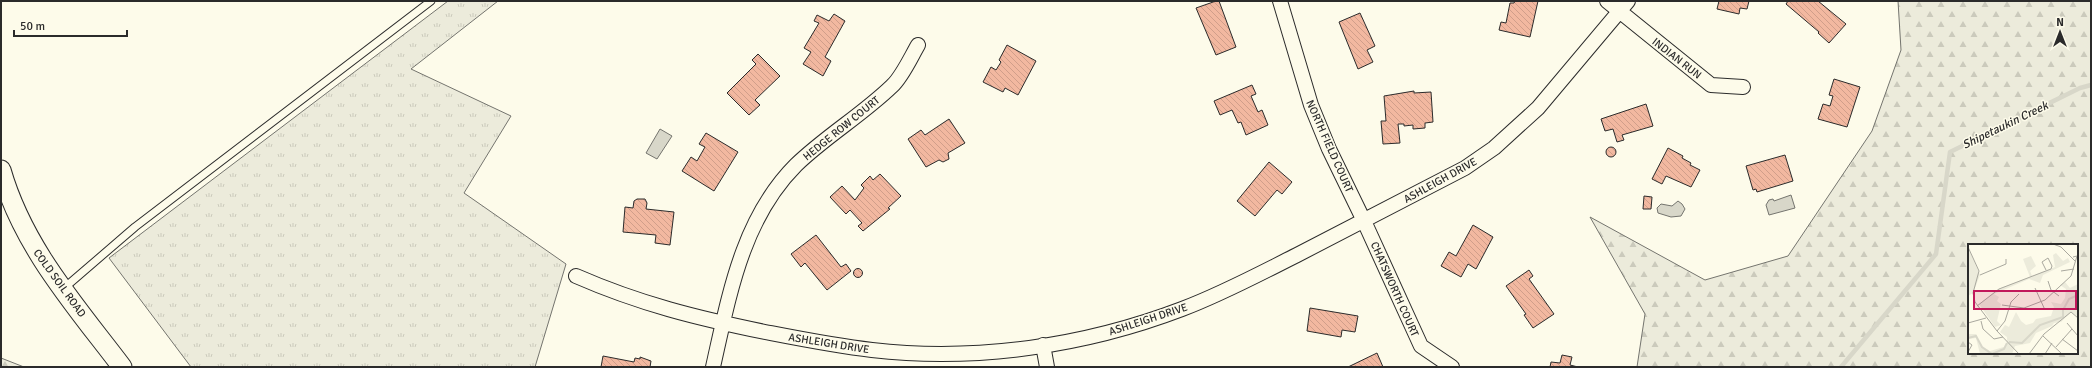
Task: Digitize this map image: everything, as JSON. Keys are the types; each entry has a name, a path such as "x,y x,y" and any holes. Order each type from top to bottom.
{"street":[{"name":"NORTH FIELD COURT","path":"1280,1 1310,105 1329,149 1364,221"},
{"name":"INDIAN RUN","path":"1607,1 1711,85 1743,87"},
{"name":"ASHLEIGH DRIVE","path":"576,276 616,293 658,308 723,324 826,344 874,350 922,353 982,352 1043,345 1090,337 1136,325 1182,309 1226,291 1465,168 1494,148 1538,108 1628,1"},
{"name":"HEDGE ROW COURT","path":"713,367 738,265 747,240 759,216 775,190 795,166 817,145 894,85 918,45"},
{"name":"COLD SOIL ROAD","path":"1,170 17,214 33,246 63,290 122,367"},
{"name":"CHATSWORTH COURT","path":"1364,221 1421,346 1452,367"},
{"path":"1043,345 1047,367"}],"lane":[{"path":"63,290 134,227 431,1"}],"green space":[{"path":"448,1 498,1 411,69 511,116 464,193 566,264 535,367 191,367 109,258"},
{"path":"1898,1 2091,1 2091,367 1637,367 1645,314 1590,217 1705,280 1788,256 1872,131 1901,50"},
{"path":"1,358 24,367 1,367"}],"shaded area":[{"path":"660,129 672,136 657,159 646,153"},
{"path":"1791,195 1795,208 1769,215 1766,205 1769,200 1773,199 1774,201"},
{"path":"1678,201 1685,209 1681,216 1671,217 1658,213 1657,208 1661,204 1672,206"}],"building":[{"path":"1219,1 1236,47 1216,55 1196,8"},
{"path":"1515,1 1538,1 1530,37 1499,30 1501,22 1506,23 1510,3 1514,3"},
{"path":"1719,1 1749,1 1747,9 1740,8 1739,14 1717,9"},
{"path":"1788,1 1818,1 1846,24 1829,43 1818,33 1819,32 1786,4"},
{"path":"1360,13 1375,46 1367,50 1373,62 1358,69 1339,22"},
{"path":"834,14 845,21 825,57 831,61 823,76 803,64 811,52 804,48 819,23 814,21 817,15 829,21"},
{"path":"1007,45 1036,61 1018,95 1005,88 1003,92 983,82 991,67 996,70 1001,62 999,60"},
{"path":"758,54 780,76 755,100 760,105 749,115 727,93 756,64 752,60"},
{"path":"1834,79 1860,87 1847,127 1818,119 1823,104 1830,106 1833,96 1829,95"},
{"path":"1252,85 1256,94 1251,96 1258,112 1262,110 1268,125 1246,135 1241,122 1238,123 1232,110 1220,115 1214,101"},
{"path":"1414,91 1414,93 1431,92 1433,122 1425,123 1425,128 1413,129 1413,125 1404,126 1404,124 1398,124 1400,143 1383,144 1381,121 1386,121 1384,96"},
{"path":"1646,104 1653,126 1622,135 1624,140 1617,142 1613,129 1605,131 1601,119"},
{"path":"949,119 965,143 948,153 949,159 943,162 939,160 926,167 908,139 921,130 925,135"},
{"path":"706,133 738,152 714,191 682,171 691,157 697,161 705,147 699,144"},
{"path":"1609,147 1613,147 1615,148 1615,156 1609,157 1606,154 1606,150"},
{"path":"1668,148 1683,156 1682,158 1691,163 1690,165 1700,170 1691,187 1666,176 1662,184 1652,179"},
{"path":"1785,155 1793,181 1757,192 1756,189 1753,190 1746,166"},
{"path":"1269,162 1292,182 1282,194 1277,190 1255,216 1237,201"},
{"path":"880,174 901,196 888,208 890,209 863,231 858,226 862,223 850,210 846,214 830,197 842,186 855,200 864,188 861,185 870,176 873,180"},
{"path":"1644,196 1652,197 1651,209 1643,209"},
{"path":"637,199 645,199 647,203 646,209 674,212 670,245 655,243 656,235 623,232 625,207 633,208 634,201"},
{"path":"1473,225 1493,237 1476,269 1468,264 1461,277 1441,266 1449,252 1456,256"},
{"path":"816,235 841,267 846,264 851,271 827,290 805,263 801,267 791,254"},
{"path":"856,269 860,269 862,273 860,277 856,277 854,275 854,271"},
{"path":"1529,270 1533,276 1529,279 1554,314 1533,328 1524,315 1526,314 1506,286"},
{"path":"1310,308 1358,316 1355,332 1342,330 1341,337 1307,331"},
{"path":"1377,353 1383,367 1348,367"},
{"path":"1562,355 1572,357 1570,365 1578,367 1550,367 1551,362 1560,363"},
{"path":"603,356 634,362 635,358 640,359 640,357 651,361 650,367 601,367"}],"waterway":[{"name":"Shipetaukin Creek","path":"1841,367 1936,254 1950,152 2080,88 2091,85"}]}
